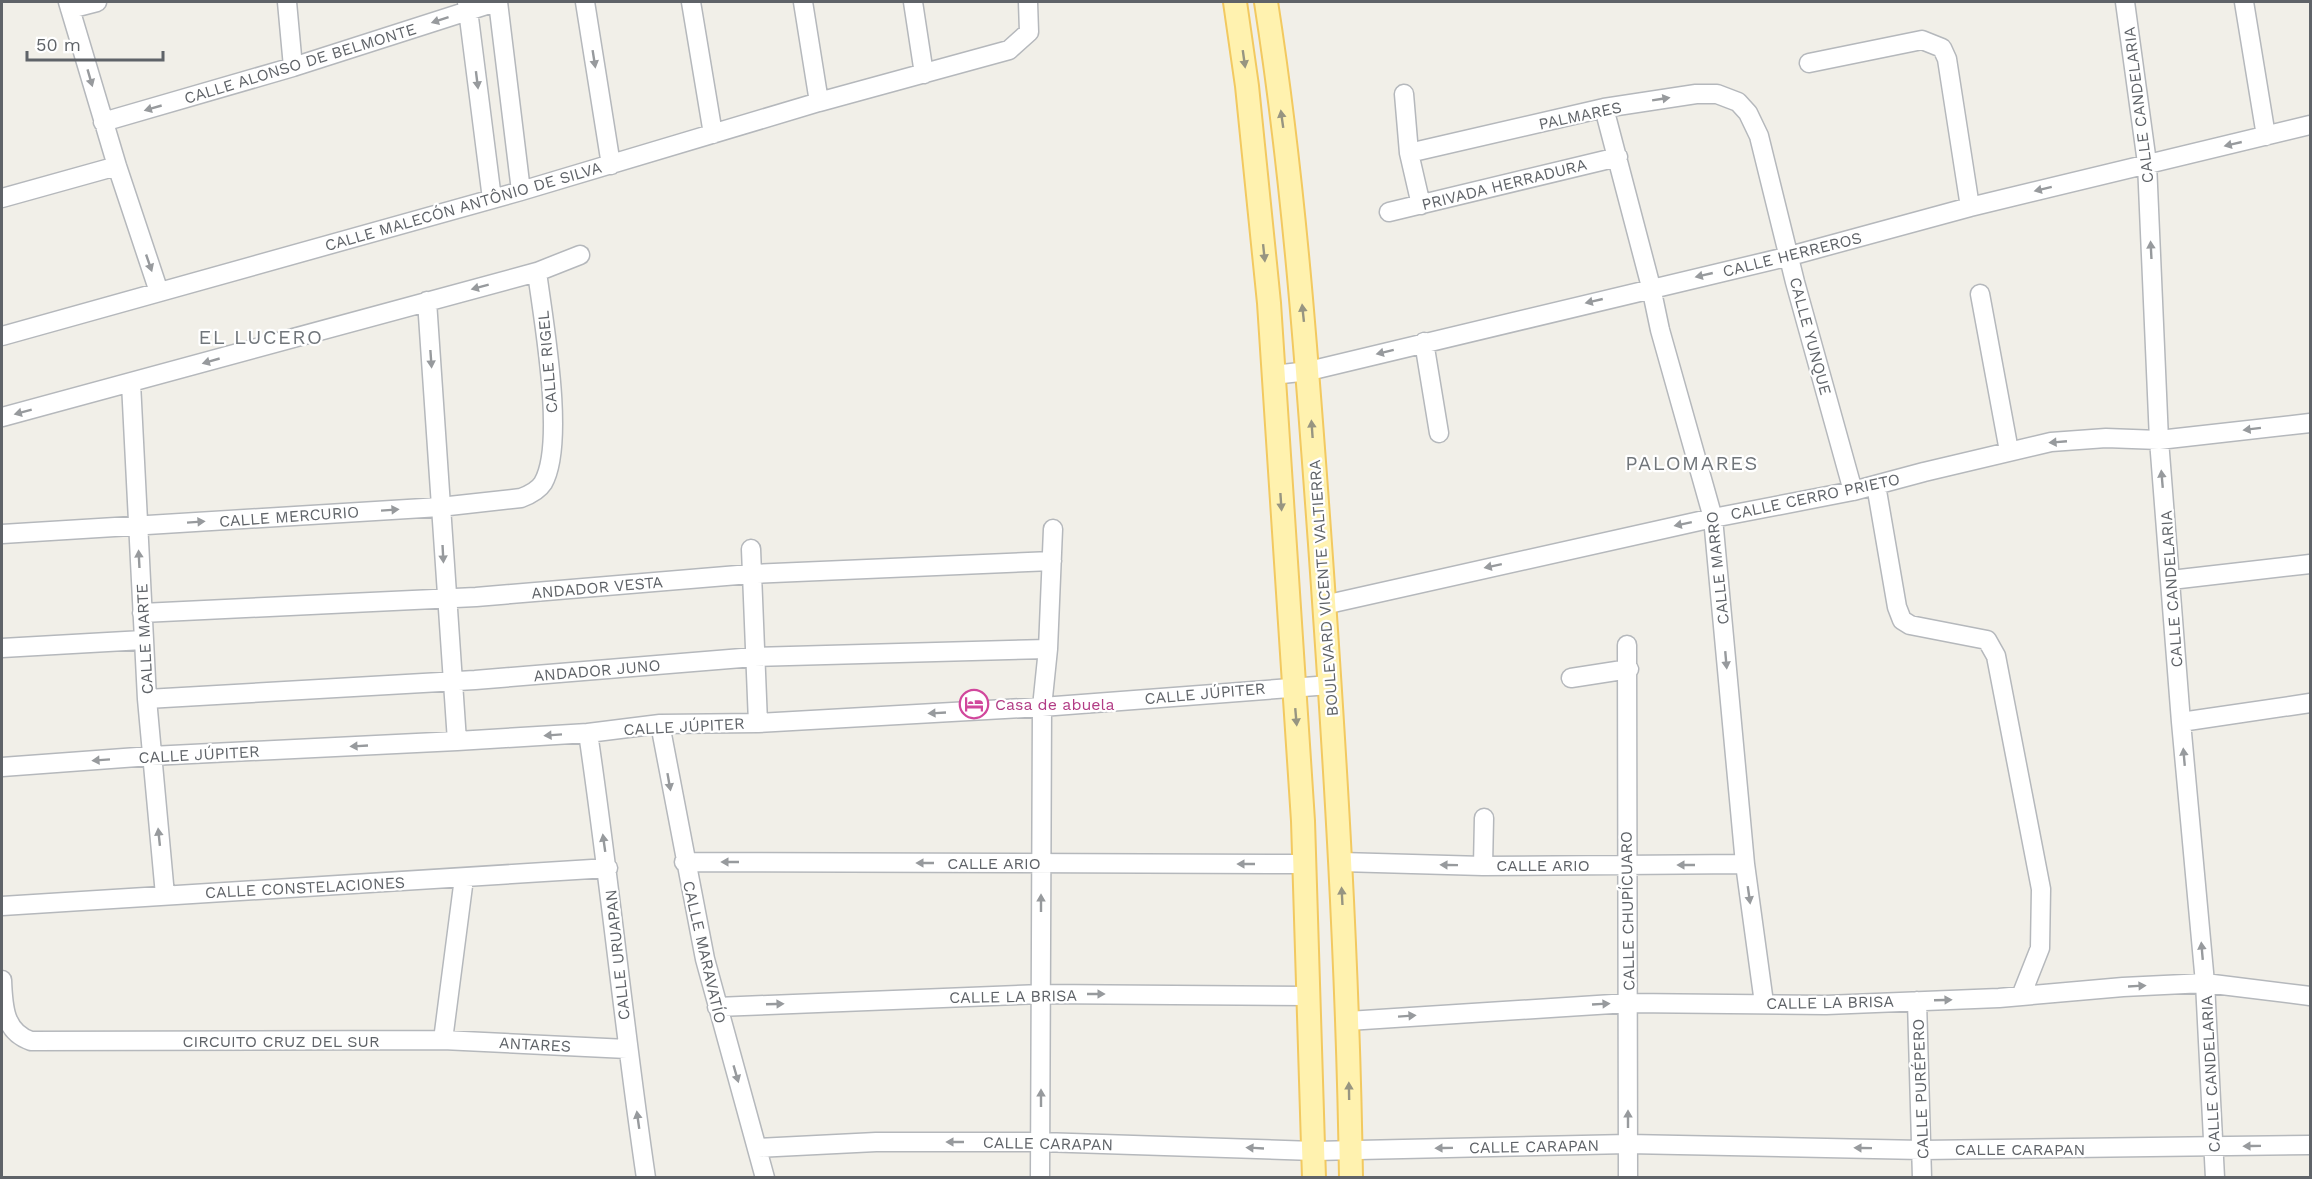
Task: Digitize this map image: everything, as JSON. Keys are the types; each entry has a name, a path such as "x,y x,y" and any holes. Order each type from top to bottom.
{"main road":[{"path":"1236,2 1269,303 1304,864 1314,1178"},
{"name":"BOULEVARD VICENTE VALTIERRA","path":"1266,2 1287,154 1309,371 1341,862 1348,1021 1351,1178"}],"street":[{"path":"97,2 69,5 103,122 159,292"},
{"path":"286,2 293,68"},
{"path":"497,2 522,191"},
{"name":"CALLE ALONSO DE BELMONTE","path":"103,122 293,68 468,6 497,2"},
{"path":"585,2 611,165"},
{"path":"691,2 713,134"},
{"path":"803,2 819,102"},
{"path":"913,2 924,74"},
{"name":"CALLE MALECÓN ANTÔNIO DE SILVA","path":"2,336 522,191 819,102 1009,50 1029,32 1028,2"},
{"name":"CALLE CANDELARIA","path":"2125,2 2147,164 2159,440 2181,722 2205,983 2215,1178"},
{"path":"2244,2 2266,136"},
{"path":"468,6 492,199"},
{"path":"1809,63 1922,40 1938,44 1947,59 1963,208"},
{"name":"PALMARES","path":"1409,153 1604,108 1708,93 1730,98 1748,113"},
{"path":"1404,94 1409,153 1421,205"},
{"name":"CALLE MARRO","path":"1604,108 1660,330 1713,518 1745,864 1764,1003"},
{"name":"CALLE YUNQUE","path":"1748,113 1759,136 1853,491"},
{"name":"CALLE HERREROS","path":"1273,375 1309,371 1651,287 1790,256 1963,208 2310,125"},
{"name":"PRIVADA HERRADURA","path":"1389,212 1618,157"},
{"path":"2,198 117,166"},
{"path":"2,417 537,272 580,255"},
{"name":"CALLE RIGEL","path":"537,272 552,393 551,452"},
{"path":"1980,294 2009,451"},
{"path":"427,301 457,741"},
{"path":"1424,342 1439,434"},
{"name":"CALLE MARTE","path":"131,383 143,640 151,756 165,895"},
{"name":"CALLE CERRO PRIETO","path":"1324,605 1713,518 1853,491 2051,442 2106,438 2159,440 2310,423"},
{"name":"CALLE MERCURIO","path":"2,534 440,507 521,498 531,494 545,480 551,452"},
{"path":"1876,485 1897,607 1902,620 1910,625 1987,640 1996,656 2041,889 2040,948 2021,996"},
{"path":"1040,1178 1042,707 1048,649 1053,529"},
{"path":"751,549 750,574 758,723"},
{"name":"ANDADOR VESTA","path":"142,613 446,598 750,574 1052,561"},
{"path":"2171,580 2310,564"},
{"path":"2,648 143,640"},
{"name":"CALLE CHUPÍCUARO","path":"1627,645 1629,669 1626,865 1628,1178"},
{"name":"ANDADOR JUNO","path":"147,699 453,681 754,657 1048,649"},
{"path":"1571,678 1629,669"},
{"name":"CALLE JÚPITER","path":"2,767 151,756 588,733 660,724 758,723 1042,707 1293,686 1330,685"},
{"path":"2181,722 2310,703"},
{"name":"CALLE MARAVATÍO","path":"660,724 684,862 717,1007 765,1178"},
{"name":"CALLE URUAPAN","path":"588,733 608,868 627,1049 646,1178"},
{"path":"1483,866 1484,818"},
{"name":"CALLE ARIO","path":"684,862 1304,864"},
{"name":"CALLE ARIO","path":"1341,862 1483,866 1745,864"},
{"name":"CALLE CONSTELACIONES","path":"2,906 608,868"},
{"path":"443,1040 464,878"},
{"name":"CIRCUITO CRUZ DEL SUR","path":"2,980 9,1025 15,1034 31,1041 443,1040"},
{"name":"CALLE LA BRISA","path":"1348,1021 1628,1003 1826,1005 2021,996 2205,983 2310,996"},
{"name":"CALLE LA BRISA","path":"717,1007 1042,994 1309,996"},
{"name":"CALLE PURÉPERO","path":"1917,1001 1922,1178"},
{"name":"ANTARES","path":"443,1040 627,1049"},
{"name":"CALLE CARAPAN","path":"758,1148 876,1142 1041,1142 1314,1151 1628,1144 1922,1150 2310,1145"}],"place":[{"name":"Casa de abuela","path":"974,704"}],"district":[{"name":"EL LUCERO","path":"261,337"},
{"name":"PALOMARES","path":"1692,463"}]}
